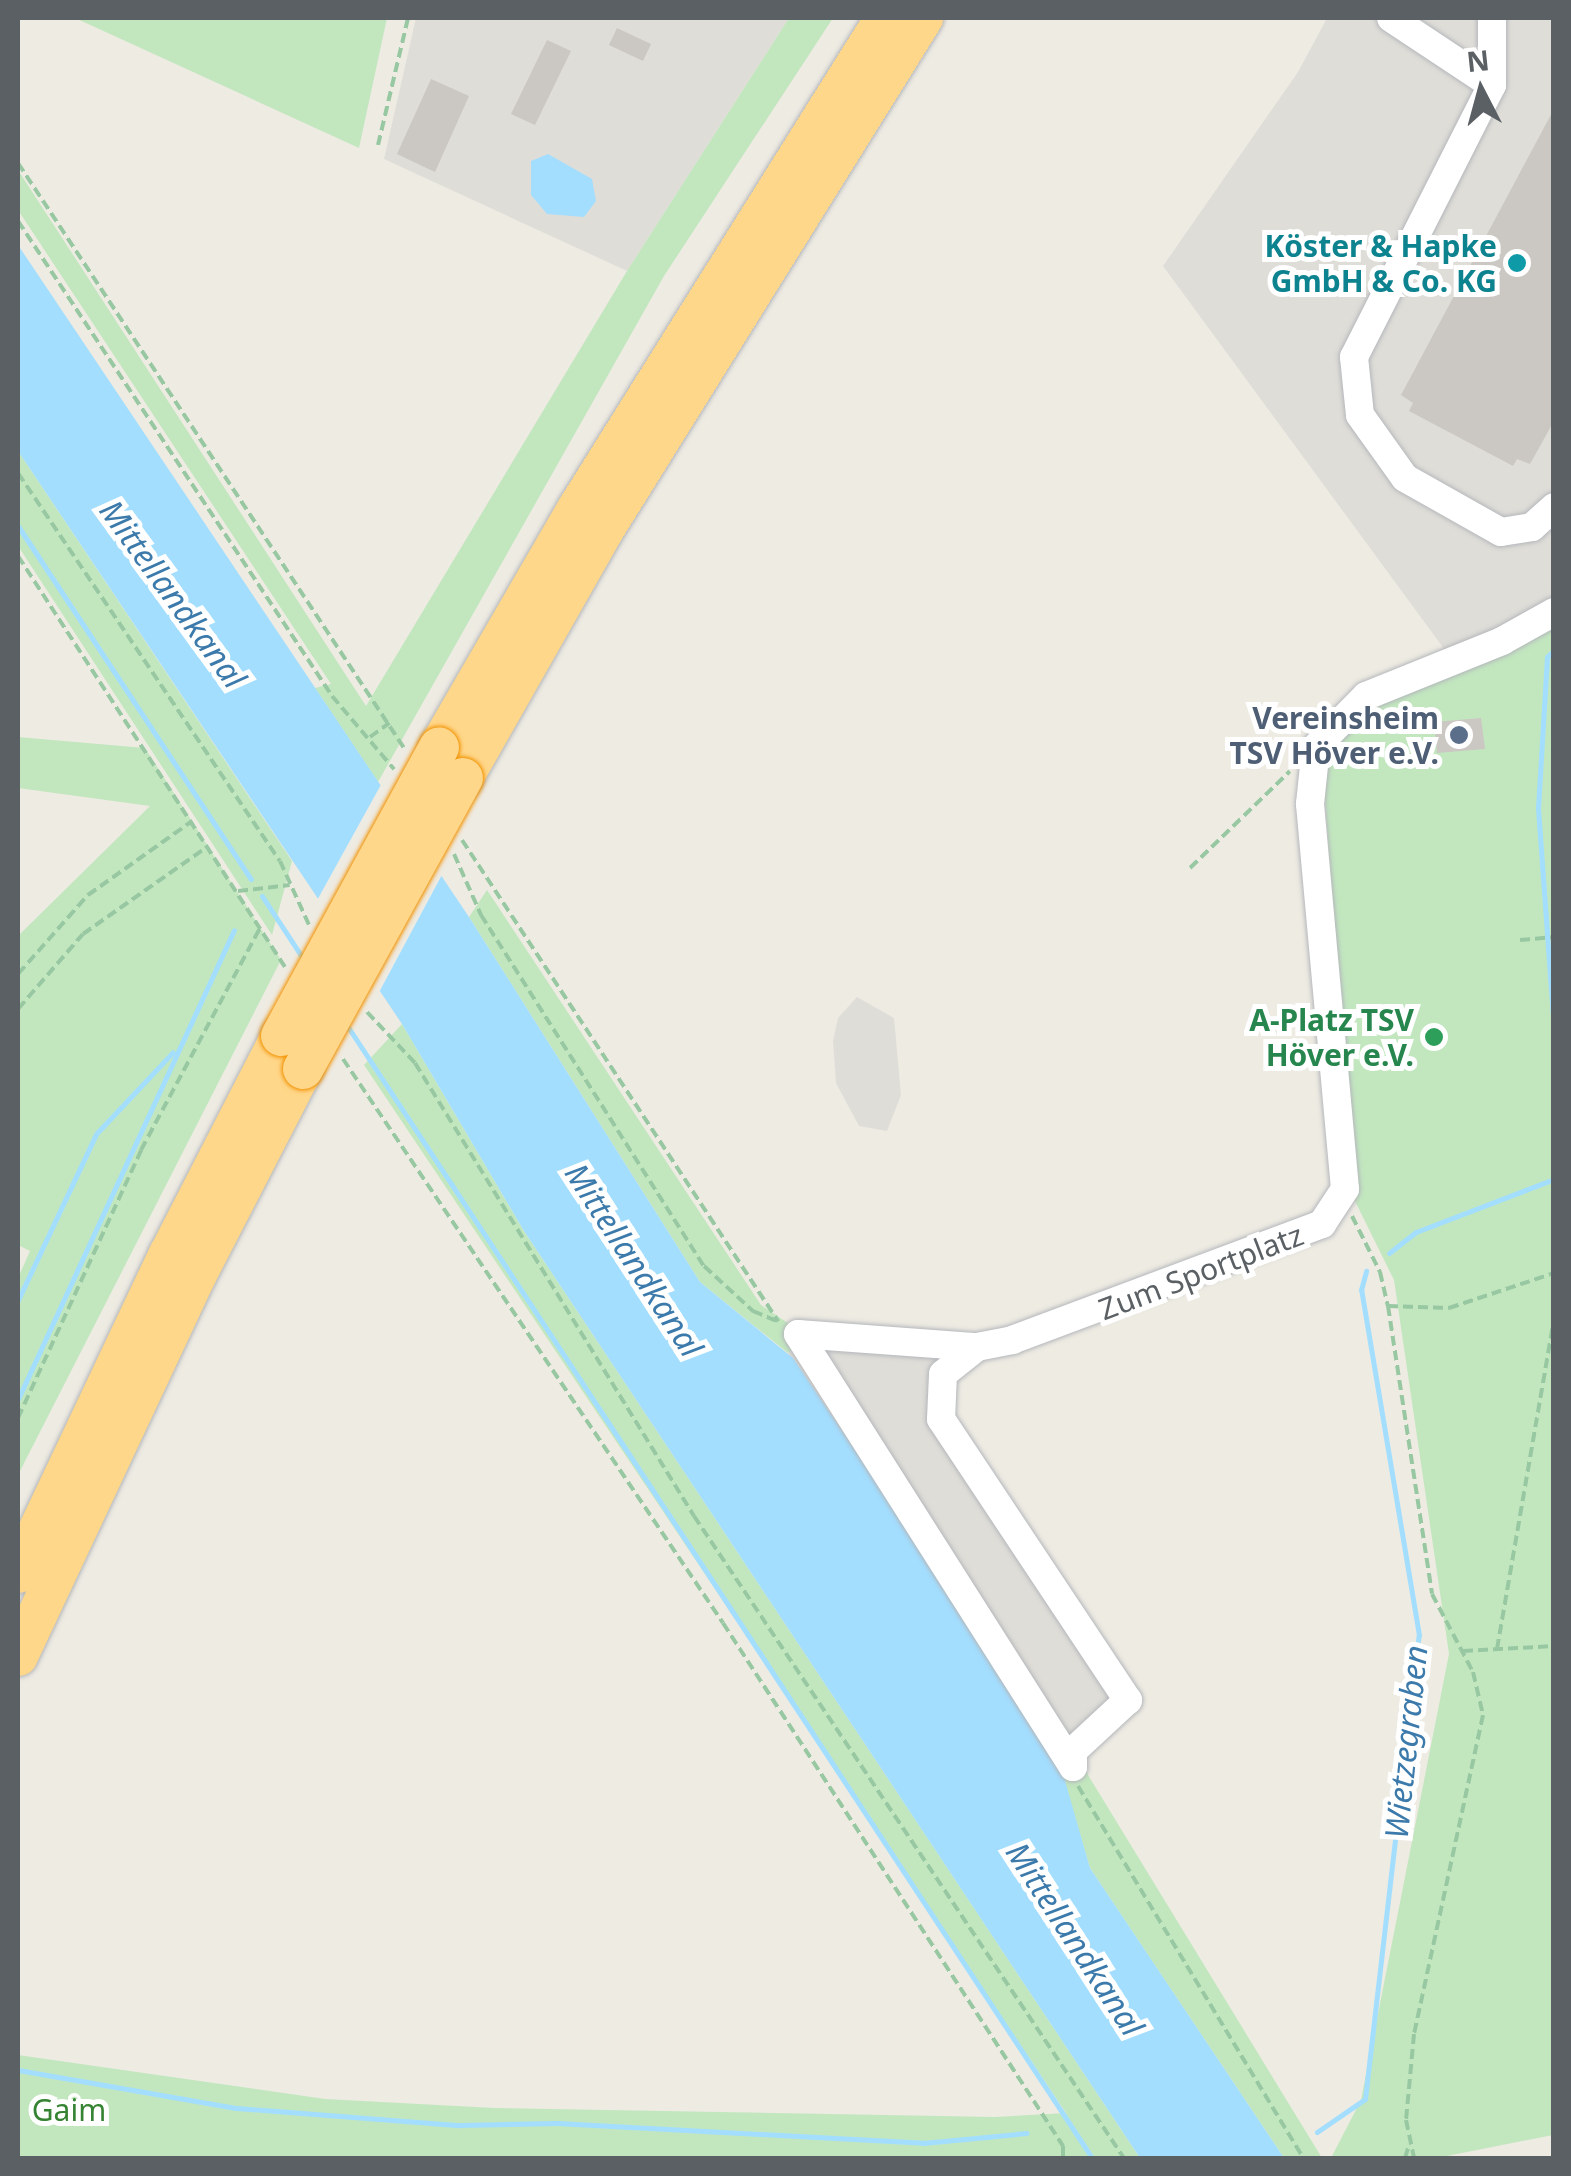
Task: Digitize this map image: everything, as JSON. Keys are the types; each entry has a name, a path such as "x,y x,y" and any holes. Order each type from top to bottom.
{"highway":[{"path":"18,1656 292,1053 438,762 577,509 885,18"},
{"path":"438,762 612,516 923,18"},
{"path":"18,1573 160,1271 292,1053"}],"street":[{"path":"1391,18 1492,85"},
{"path":"1492,18 1492,85 1354,357 1360,415 1405,478 1500,532 1532,527 1554,507"},
{"path":"1346,1189 1310,804 1316,747 1366,696 1502,641 1554,612"},
{"name":"Zum Sportplatz","path":"1073,1767 798,1334 977,1347 1052,1328 1302,1236 1337,1210 1346,1189"},
{"path":"977,1347 942,1374 942,1419 1128,1700 1073,1751 1073,1767"}],"path":[{"path":"378,145 408,18"},
{"path":"18,163 389,723 438,762"},
{"path":"18,221 332,696 397,773"},
{"path":"18,474 290,885 302,916"},
{"path":"18,556 238,890 290,976"},
{"path":"370,737 389,723"},
{"path":"1190,868 1316,747"},
{"path":"18,974 88,895 192,821"},
{"path":"18,1010 83,934 208,846"},
{"path":"451,850 481,915 704,1266 753,1311 780,1322 471,855"},
{"path":"238,890 290,885"},
{"path":"18,1418 142,1150 260,928"},
{"path":"1520,940 1554,937"},
{"path":"370,1016 415,1063 694,1516 1124,2158"},
{"path":"341,1056 734,1639 1063,2146 1064,2158"},
{"path":"1346,1189 1388,1306 1432,1594 1481,1693 1482,1737 1414,2034 1406,2158"},
{"path":"1388,1306 1448,1308 1554,1272"},
{"path":"1497,1649 1554,1320"},
{"path":"1463,1651 1554,1646"},
{"path":"1073,1767 1088,1808 1303,2158"},
{"path":"1408,2148 1414,2158"}],"shaded area":[{"path":"416,18 789,18 627,271 384,159"},
{"path":"1327,18 1553,18 1553,605 1461,672 1163,266 1298,72"},
{"path":"857,997 894,1018 901,1095 887,1131 859,1126 836,1083 833,1041 838,1018"},
{"path":"809,1337 948,1349 949,1414 1140,1702 1056,1749 788,1353"}],"green space":[{"path":"75,18 387,18 359,148"},
{"path":"789,18 833,18 664,276 378,782 315,688 331,684 18,210 18,170 366,706 627,271"},
{"path":"18,451 292,861 272,935 18,546"},
{"path":"1553,605 1553,2135 1437,2158 1331,2158 1361,2100 1449,1654 1394,1280 1353,1197 1322,755 1365,704 1461,672"},
{"path":"18,737 145,748 281,960 18,1475 18,1278 30,1251 18,1245 18,936 150,806 18,788"},
{"path":"487,890 761,1305 809,1337 788,1353 700,1282 469,917"},
{"name":"Gaim","path":"402,1024 524,1231 1140,2158 18,2158 18,2055 325,2099 495,2108 995,2117 1066,2113 364,1065"},
{"path":"1080,1752 1088,1775 1322,2158 1284,2158 1090,1868 1060,1767"}],"water":[{"path":"548,154 592,179 596,201 584,217 547,214 531,195 531,161"},
{"name":"Mittellandkanal","path":"18,245 469,917 700,1282 793,1358 1056,1749 1090,1868 1284,2158 1140,2158 524,1231 402,1024 18,451"}],"pier":[{"path":"383,781 444,871 377,996 315,904"}],"building":[{"path":"617,28 651,44 643,61 609,45"},
{"path":"547,40 571,51 535,125 511,114"},
{"path":"431,79 469,96 435,172 397,154"},
{"name":"Köster & Hapke GmbH & Co. KG","path":"1554,109 1554,421 1530,464 1517,459 1513,466 1409,411 1413,403 1401,395"},
{"name":"Vereinsheim TSV Höver e.V.","path":"1481,718 1485,749 1437,753 1434,722"}],"waterway":[{"path":"18,526 251,879"},
{"name":"Wietzegraben","path":"1554,650 1547,657 1538,808 1554,1032"},
{"path":"262,896 304,960"},
{"path":"18,1399 234,930"},
{"path":"346,1024 1092,2158"},
{"path":"18,1300 96,1134 173,1052"},
{"name":"Wietzegraben","path":"1389,1253 1416,1232 1554,1179"},
{"name":"Wietzegraben","path":"1317,2132 1365,2099 1419,1635 1361,1290 1366,1271"},
{"path":"18,2070 236,2108 459,2125 557,2123 923,2143 1027,2133"}],"place":[{"name":"Köster & Hapke GmbH & Co. KG","path":"1517,263"},
{"name":"Vereinsheim TSV Höver e.V.","path":"1459,735"},
{"name":"A-Platz TSV Höver e.V.","path":"1434,1037"}]}
